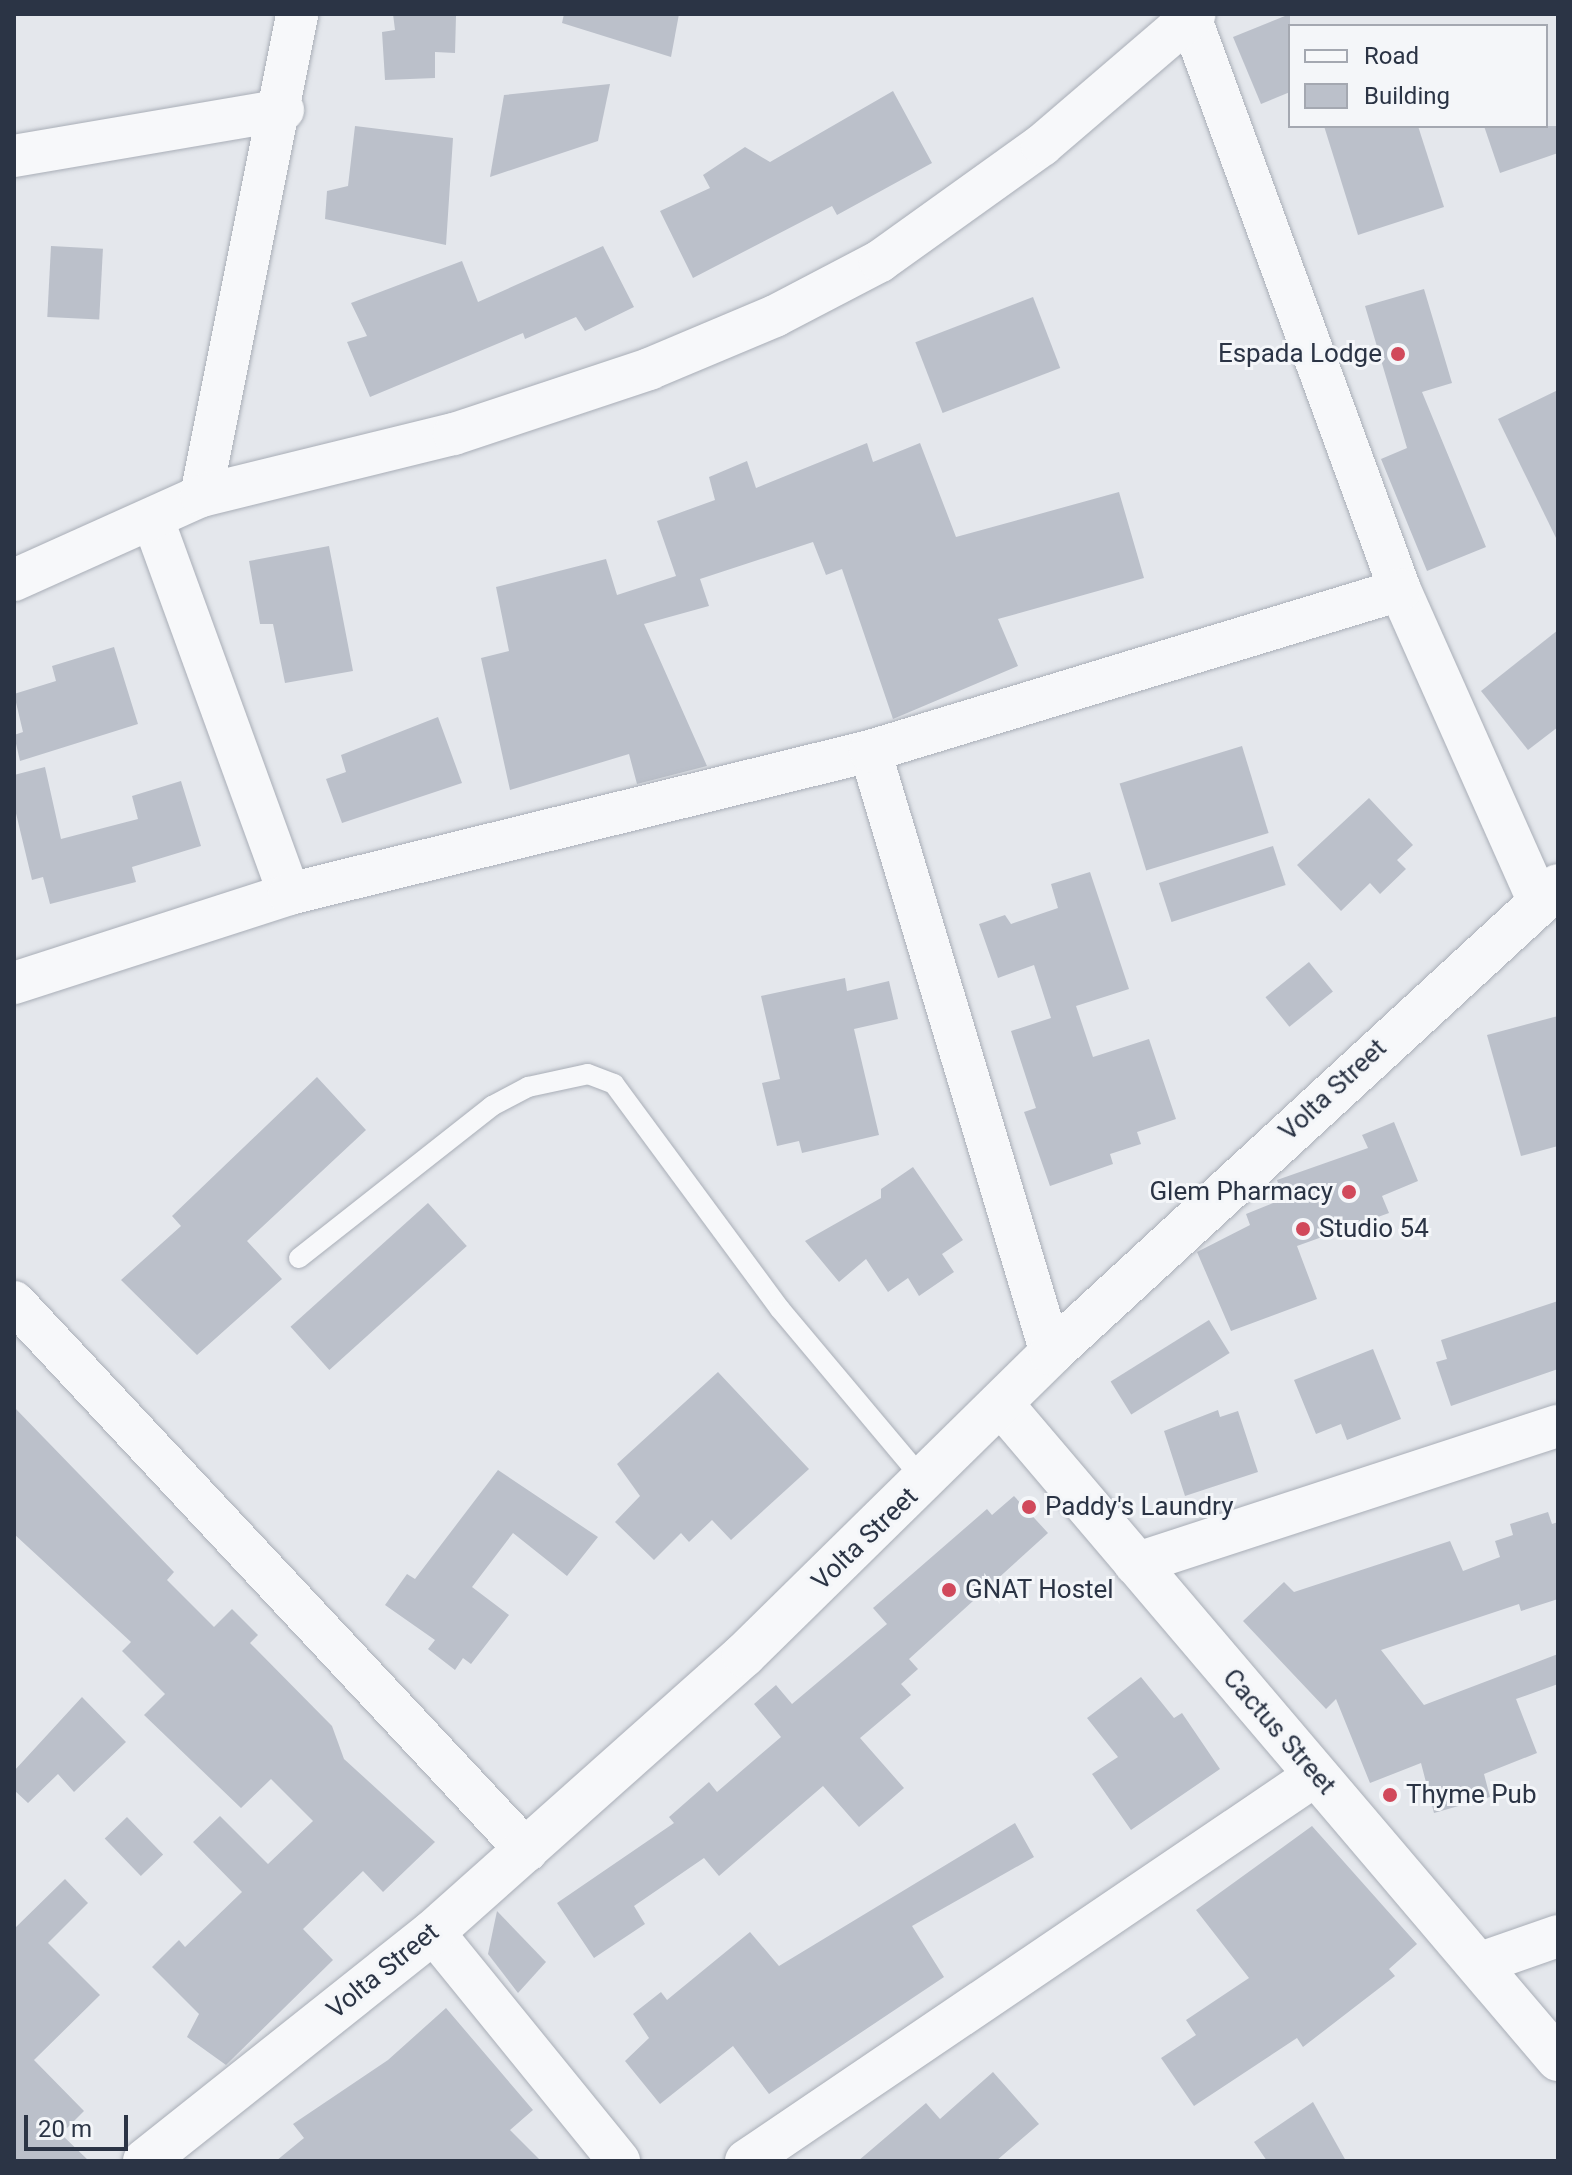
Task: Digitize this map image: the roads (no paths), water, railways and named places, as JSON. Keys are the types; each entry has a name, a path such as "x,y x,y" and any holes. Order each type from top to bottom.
{"street":[{"path":"201,496 283,110 297,14"},
{"path":"14,580 201,496 454,434 649,369 775,316 880,261 1042,145 1192,15 1400,590 1548,894"},
{"path":"14,156 283,110"},
{"path":"153,520 289,894"},
{"path":"14,983 289,894 870,751 1400,590"},
{"path":"870,751 1051,1353"},
{"name":"Volta Street","path":"145,2161 433,1932 527,1851 925,1482 1051,1353 1548,894"},
{"path":"14,1302 527,1851"},
{"name":"Cactus Street","path":"1001,1404 1558,2059"},
{"path":"1135,1564 1558,1426"},
{"path":"746,2161 1316,1775"},
{"path":"433,1932 619,2161"},
{"path":"1478,1964 1558,1936"}],"lane":[{"path":"299,1258 492,1106 528,1087 588,1074 614,1084 780,1309 925,1482"}],"place":[{"name":"Espada Lodge","path":"1398,354"},
{"name":"Glem Pharmacy","path":"1349,1192"},
{"name":"Studio 54","path":"1303,1229"},
{"name":"Paddy's Laundry","path":"1029,1507"},
{"name":"GNAT Hostel","path":"949,1590"},
{"name":"Thyme Pub","path":"1390,1795"}]}
